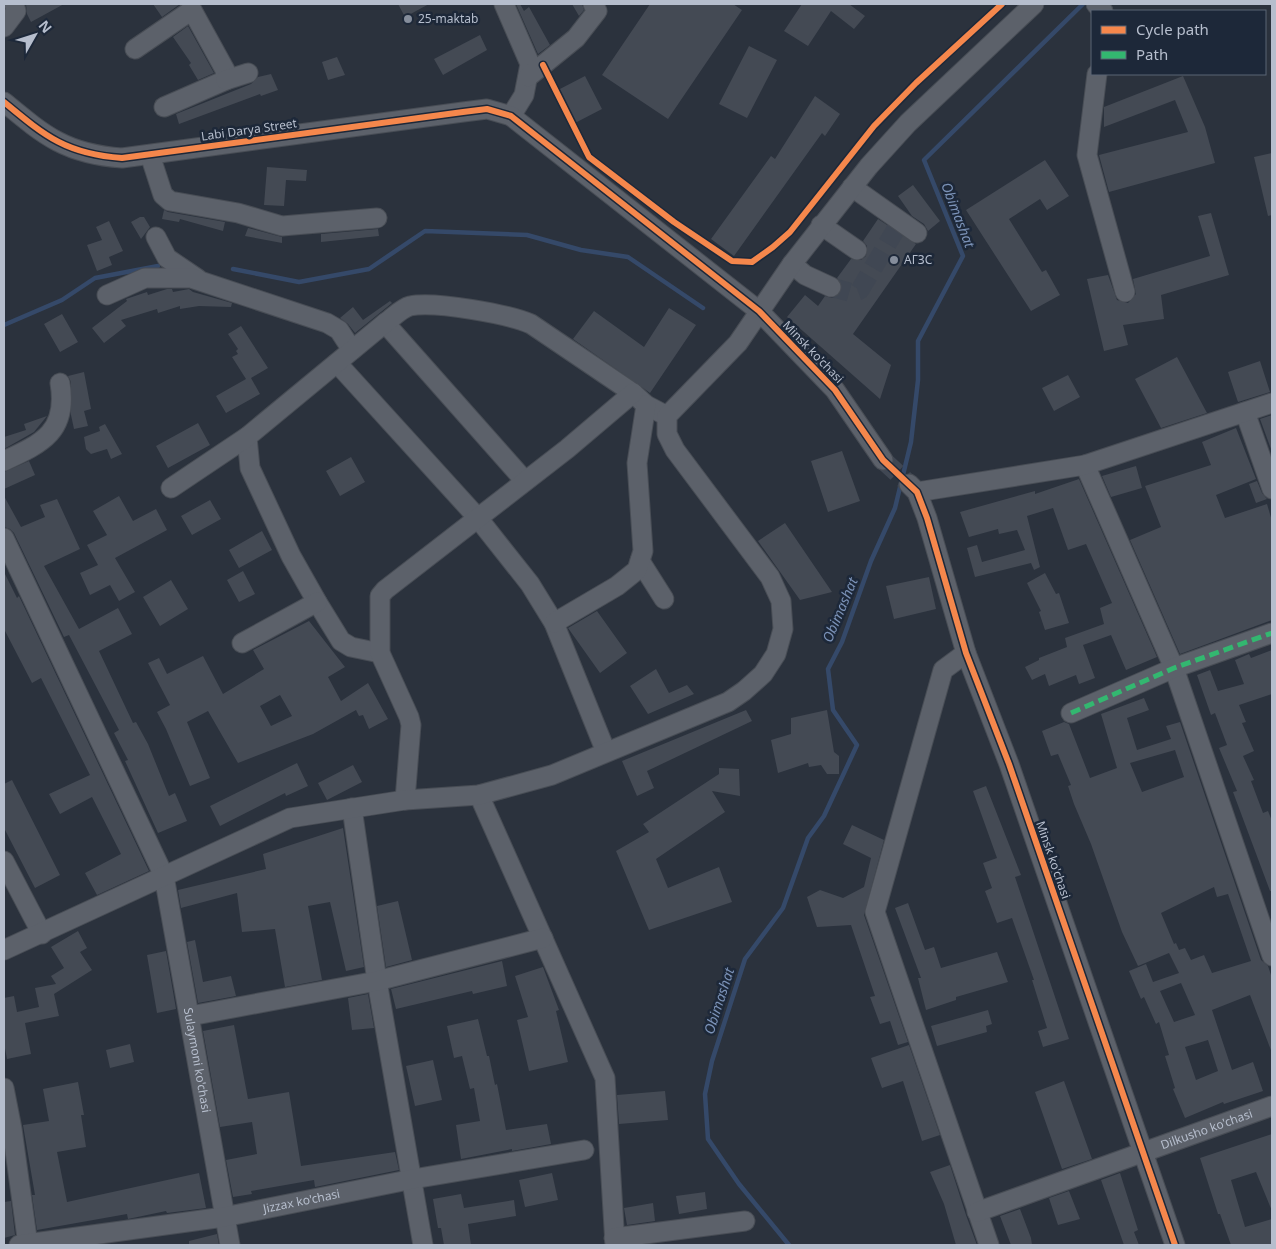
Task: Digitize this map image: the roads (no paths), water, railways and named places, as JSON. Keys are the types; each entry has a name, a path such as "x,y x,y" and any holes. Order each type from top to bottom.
{"street":[{"path":"504,4 530,64 536,71"},
{"path":"511,116 536,71 576,38 596,11 593,4"},
{"path":"4,950 290,818 405,800 479,794 552,775 728,702 763,674 776,654 783,629 781,601 770,577 675,450 667,434 667,416 738,343 821,225 908,123 1034,4"},
{"path":"136,49 190,7 224,70 226,80"},
{"path":"164,107 226,80 248,74"},
{"path":"1097,75 1088,154 1125,292"},
{"name":"Labi Darya Street","path":"4,102 45,136 69,148 108,157 150,155 487,109 511,116"},
{"name":"Minsk ko'chasi","path":"511,116 759,311 835,390 883,460"},
{"path":"150,155 163,195 170,201 238,213 282,226 377,218"},
{"path":"852,187 898,225 917,233"},
{"path":"821,225 857,250"},
{"path":"156,237 166,258 201,281"},
{"path":"792,264 805,275 831,287"},
{"path":"107,295 145,278 190,278 327,323 339,330 352,350"},
{"path":"171,488 247,437 385,323 409,307 432,305 518,318 532,324 639,399 667,416"},
{"path":"385,323 525,481"},
{"path":"337,363 477,517 530,584 554,623 606,752"},
{"path":"4,461 46,439 56,427 61,416 63,399 60,383"},
{"path":"405,800 411,725 380,653 379,603 385,590 477,517 639,399"},
{"path":"554,623 617,586 637,570 643,551 637,463 639,399"},
{"path":"1272,403 1085,466 1174,668 1272,956"},
{"path":"1245,412 1272,489"},
{"path":"247,437 250,468 291,556 341,641 351,647 380,653"},
{"name":"Minsk ko'chasi","path":"1085,466 913,488 927,518 966,653 1008,764 1141,1152 1175,1245"},
{"name":"Sulaymoni ko'chasi","path":"4,538 164,876 230,1245"},
{"path":"640,561 664,599"},
{"path":"242,643 317,602"},
{"path":"1071,713 1174,668 1272,633"},
{"path":"966,653 943,670 875,912 989,1245"},
{"path":"479,794 605,1078 614,1242 745,1221"},
{"path":"352,808 377,981 423,1245"},
{"path":"4,861 42,934"},
{"path":"190,1016 377,981 543,938"},
{"path":"4,1088 8,1132 25,1245"},
{"name":"Dilkusho ko'chasi","path":"977,1212 1272,1106"},
{"name":"Jizzax ko'chasi","path":"25,1245 224,1217 413,1179 584,1150"}],"waterway":[{"name":"Obimashat","path":"789,1245 739,1184 708,1139 705,1094 712,1061 745,959 783,908 808,838 824,816 857,745 833,710 828,669 842,642 871,561 895,508 911,442 918,380 918,341 963,256 924,160 1083,4"},
{"path":"233,269 299,282 369,269 425,231 527,235 581,250 628,257 703,308"},
{"path":"4,325 62,300 95,278 158,266"}],"tunnel":[{"path":"831,287 852,293 860,290 896,229"},
{"path":"883,460 909,484"}],"place":[{"name":"25-maktab","path":"408,19"},
{"name":"АГЗС","path":"894,260"}]}
